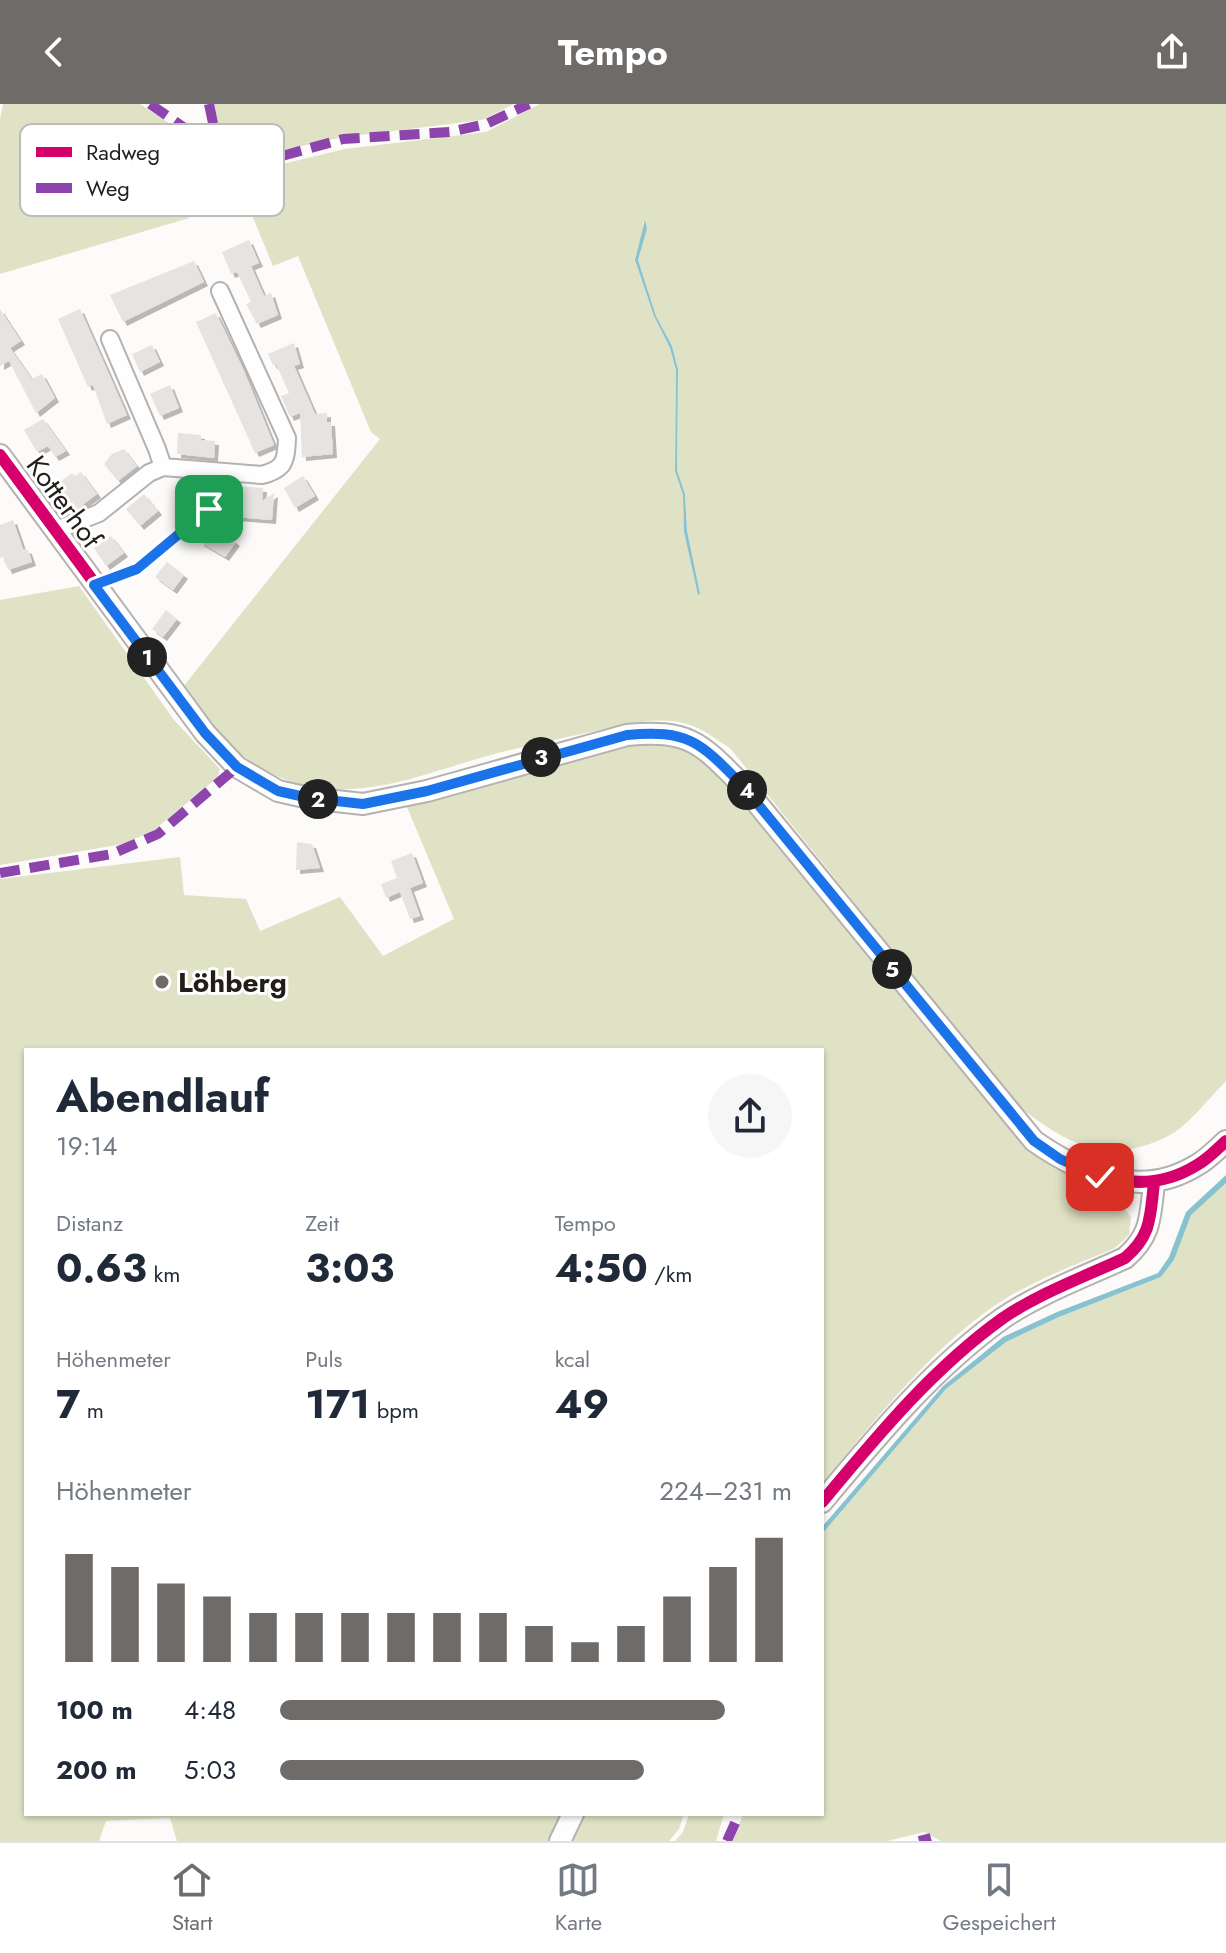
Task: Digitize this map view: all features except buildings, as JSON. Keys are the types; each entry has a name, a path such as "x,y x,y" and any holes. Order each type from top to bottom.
{"street":[{"path":"54,531 99,513 149,473 163,467 262,475 277,471 286,458 287,438 220,291"},
{"path":"110,339 163,467"},
{"name":"Kotterhof","path":"0,455 171,690 237,767 278,791 363,804 427,791 627,735 658,732 685,737 709,751 743,786 1034,1141 1060,1159 1100,1177 1135,1184 1154,1183"},
{"path":"824,1500 926,1383 959,1352 1005,1317 1125,1258 1140,1245 1149,1225 1154,1183 1198,1165 1226,1141"},
{"path":"560,1841 572,1816"}],"lane":[{"path":"94,585 137,569 209,509"}],"green space":[{"path":"3,104 140,104 170,124 20,124 20,216 189,218 0,274 0,120"},
{"path":"213,104 514,104 482,120 344,137 284,150 284,124 216,124"},
{"path":"540,104 1226,104 1226,1081 1179,1129 1149,1144 1108,1150 1072,1141 1054,1131 1017,1105 730,748 693,726 667,721 626,724 506,751 415,778 354,789 324,789 294,782 264,769 233,748 183,687 380,439 371,432 298,256 273,266 252,216 284,216 284,164 345,149 486,132","holes":["643,221 647,229 638,260 656,316 672,346 678,370 677,470 685,494 687,531 698,595 684,532 683,495 675,471 676,370 635,260 644,229"]},
{"path":"79,586 174,720 220,769 217,778 153,831 123,844 0,865 0,600"},
{"path":"659,736 708,754 1004,1112 1098,1183 1096,1195 1118,1201 1131,1217 1129,1235 1115,1248 1008,1297 983,1314 908,1383 824,1483 824,1048 24,1048 24,1816 561,1816 549,1841 177,1841 170,1818 106,1821 99,1841 0,1841 0,879 180,857 184,895 246,899 260,931 340,897 383,956 454,919 404,800"},
{"path":"1226,1183 1226,1841 941,1841 924,1832 887,1841 733,1841 742,1816 824,1816 824,1532 946,1389 1006,1342 1059,1317 1161,1277 1174,1260 1190,1215"},
{"path":"584,1816 683,1816 679,1829 669,1841 573,1841"},
{"path":"688,1816 723,1816 716,1841 675,1841 683,1832"}],"water":[{"path":"645,220 647,229 638,260 656,316 672,346 678,370 677,470 685,494 687,531 698,595 684,532 683,495 675,471 676,370 635,260"},
{"path":"1226,1175 1226,1183 1191,1215 1174,1260 1161,1277 1059,1317 1006,1342 946,1389 824,1532 824,1525 943,1386 1003,1337 1057,1312 1158,1273 1169,1257 1186,1212"}],"marked path":[{"path":"150,104 179,124"},
{"path":"209,104 213,124"},
{"path":"284,155 343,139 450,132 486,124 529,104"},
{"path":"0,873 112,854 158,834 237,767"},
{"path":"727,1841 738,1816"},
{"path":"919,1841 931,1838"}],"cycle path":[{"path":"0,455 205,733 237,767 278,791 363,804 427,791 627,735 665,734 680,737 704,749 743,786 1034,1141 1092,1173 1134,1182 1155,1181 1176,1175 1201,1163 1226,1141"},
{"path":"824,1500 907,1404 977,1338 1017,1309 1125,1258 1134,1250 1148,1224 1154,1183"}],"place":[{"name":"Löhberg","path":"162,982"}],"route":[{"path":"209,509 137,569 94,585 171,690 237,767 278,791 363,804 427,791 627,735 658,732 685,737 709,751 743,786 1034,1141 1060,1159 1100,1177"}]}
